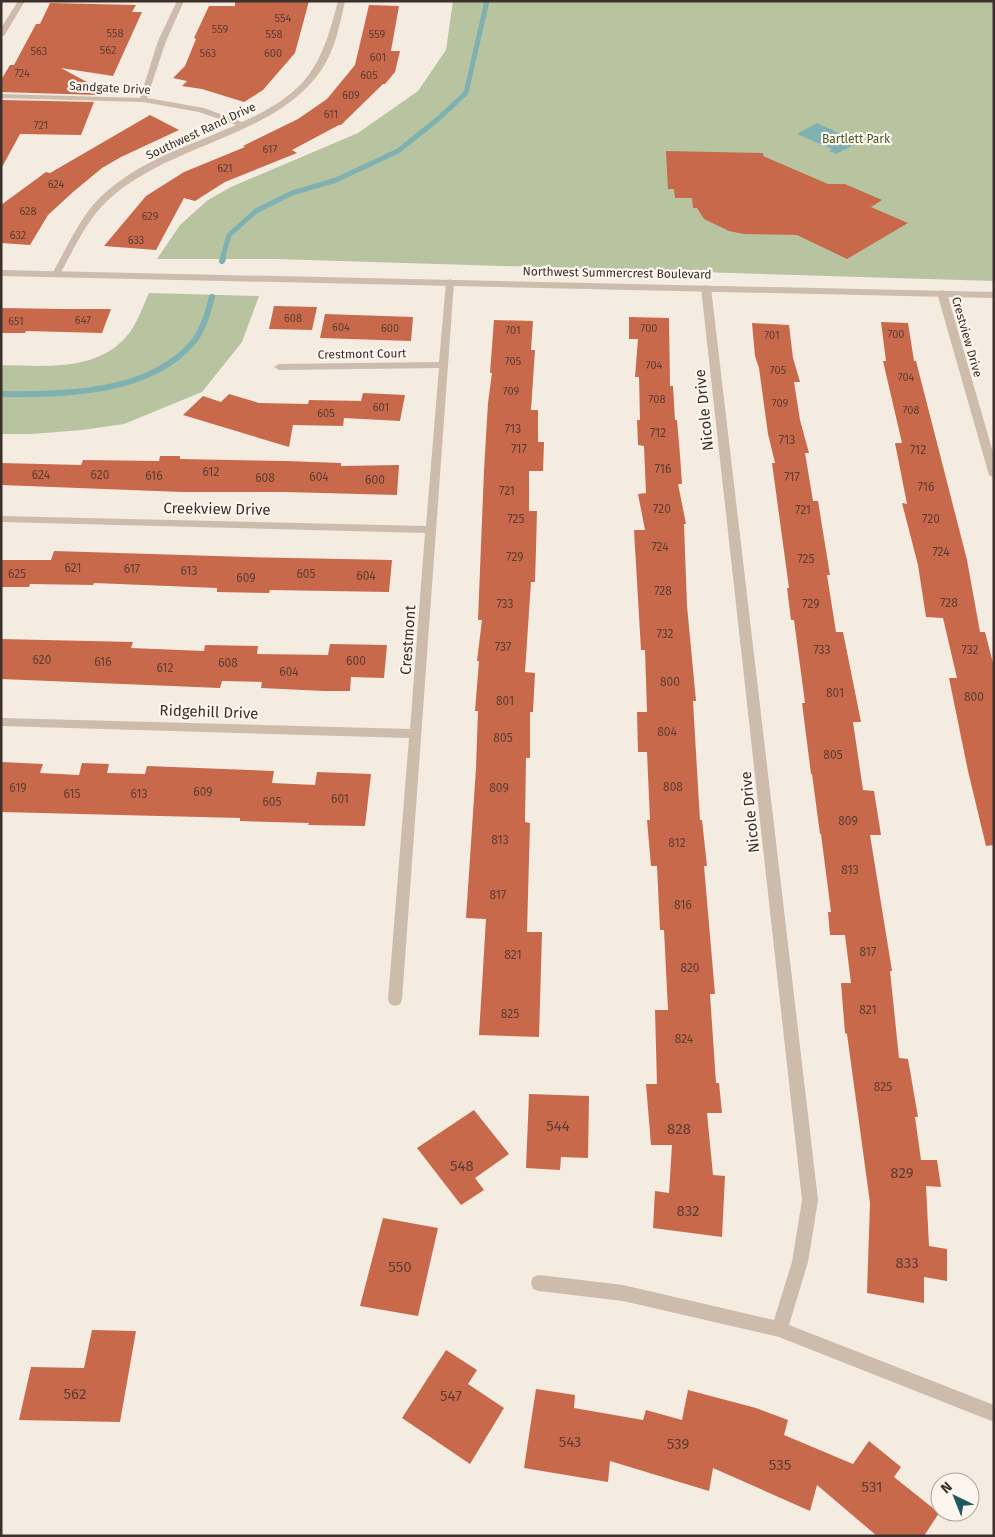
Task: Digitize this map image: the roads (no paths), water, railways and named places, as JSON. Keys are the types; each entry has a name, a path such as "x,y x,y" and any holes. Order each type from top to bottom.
{"street":[{"path":"1,34 22,1"},
{"path":"144,100 162,41 181,1"},
{"name":"Southwest Rand Drive","path":"56,274 76,235 104,199 141,171 243,125 268,112 297,92 318,69 332,40 342,1"},
{"name":"Sandgate Drive","path":"1,96 144,100 200,110 243,125"},
{"path":"1,273 56,274"},
{"name":"Northwest Summercrest Boulevard","path":"56,274 994,295"},
{"name":"Crestmont","path":"394,1000 450,282"},
{"name":"Nicole Drive","path":"706,288 810,1200 800,1262 779,1329"},
{"name":"Crestview Drive","path":"942,293 994,475"},
{"name":"Crestmont Court","path":"279,367 444,365"},
{"name":"Creekview Drive","path":"1,519 431,530"},
{"name":"Ridgehill Drive","path":"1,722 415,734"},
{"path":"539,1283 623,1293 779,1329 994,1414"}],"water":[{"path":"817,123 852,139 855,138 862,141 836,154 829,151 832,149 797,134"}],"waterway":[{"path":"222,260 229,235 256,211 292,193 336,180 398,151 438,119 466,93 487,1"},
{"path":"1,394 52,394 106,388 131,381 155,371 177,358 195,340 203,325 212,297"}],"park label":[{"name":"Bartlett Park","path":"856,139"}]}
